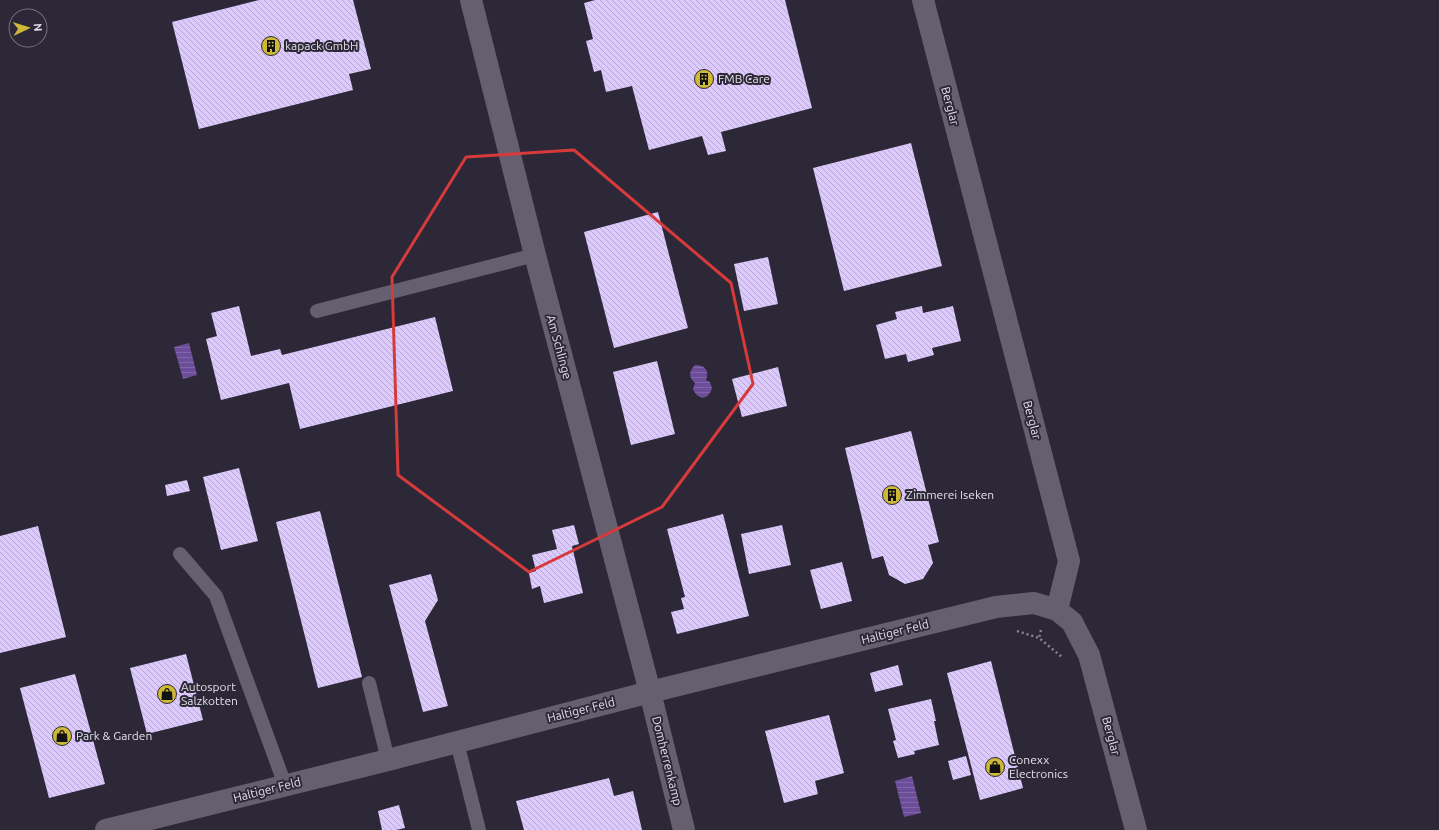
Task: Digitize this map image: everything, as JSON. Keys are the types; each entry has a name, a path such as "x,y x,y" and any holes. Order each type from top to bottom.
{"street":[{"name":"Am Schlinge","path":"471,0 535,255 650,692"},
{"name":"Berglar","path":"923,0 1069,562 1057,610 1072,622 1089,655 1136,830"},
{"name":"Haltiger Feld","path":"106,830 388,760 650,692 996,607 1034,603 1057,610"},
{"name":"Domherrenkamp","path":"650,692 684,830"}],"lane":[{"path":"317,311 535,255"},
{"path":"180,554 216,596 285,785"},
{"path":"369,683 388,760"},
{"path":"457,742 479,830"}],"path":[{"path":"1017,631 1039,638"}],"highlighted area":[{"path":"574,150 731,283 753,384 662,507 529,572 398,475 392,277 466,157"}],"shaded area":[{"path":"189,343 197,375 183,379 174,347"},
{"path":"695,365 702,366 706,369 706,380 710,382 712,388 711,392 703,398 698,396 693,389 695,383 690,374"},
{"path":"912,776 921,813 904,817 895,781"}],"building":[{"name":"kapack GmbH","path":"259,0 353,0 371,69 349,74 353,90 199,129 172,22"},
{"name":"FMB Care","path":"595,0 785,0 812,108 721,132 726,151 708,155 702,136 649,150 632,86 606,92 601,70 594,72 586,41 593,39 584,3"},
{"path":"911,143 942,266 844,291 813,168"},
{"path":"658,212 688,328 614,348 584,232"},
{"path":"768,257 778,304 744,311 734,264"},
{"path":"239,306 251,356 280,349 282,355 435,317 453,391 300,429 289,383 221,400 206,339 217,336 211,313"},
{"path":"922,306 923,313 953,306 961,341 932,348 934,355 908,362 906,354 885,359 876,325 897,319 895,312"},
{"path":"657,361 675,434 631,445 613,372"},
{"path":"778,367 787,406 742,417 732,379"},
{"name":"Zimmerei Iseken","path":"911,431 939,542 928,545 933,563 923,579 905,584 889,575 883,556 872,559 845,448"},
{"path":"239,468 258,541 221,550 203,477"},
{"path":"187,480 190,491 167,496 165,485"},
{"path":"320,511 362,677 318,688 276,522"},
{"path":"723,514 749,616 677,634 671,612 684,609 681,598 685,597 667,529"},
{"path":"574,525 579,544 572,546 583,593 544,603 540,586 532,589 529,573 536,571 532,555 557,549 552,530"},
{"path":"782,525 791,565 749,574 741,534"},
{"path":"38,526 66,637 0,653 0,536"},
{"path":"842,562 852,601 821,609 810,570"},
{"path":"431,574 438,600 425,621 448,706 423,712 389,585"},
{"name":"Autosport Salzkotten","path":"186,654 203,720 147,734 130,668"},
{"path":"991,661 1023,788 980,800 947,673"},
{"path":"898,665 903,685 875,692 870,673"},
{"name":"Park & Garden","path":"75,674 105,784 49,798 20,688"},
{"path":"931,699 939,745 914,751 915,754 898,758 893,741 896,740 888,709"},
{"path":"829,715 844,773 815,781 818,794 784,803 765,731"},
{"path":"966,756 971,775 953,780 948,761"},
{"path":"609,778 614,796 633,791 642,830 524,830 516,801"},
{"path":"399,805 405,828 396,830 382,830 378,811"}],"place":[{"name":"kapack GmbH","path":"271,46"},
{"name":"FMB Care","path":"704,79"},
{"name":"Zimmerei Iseken","path":"892,495"},
{"name":"Autosport Salzkotten","path":"167,694"},
{"name":"Park & Garden","path":"62,736"},
{"name":"Conexx Electronics","path":"995,767"}]}
